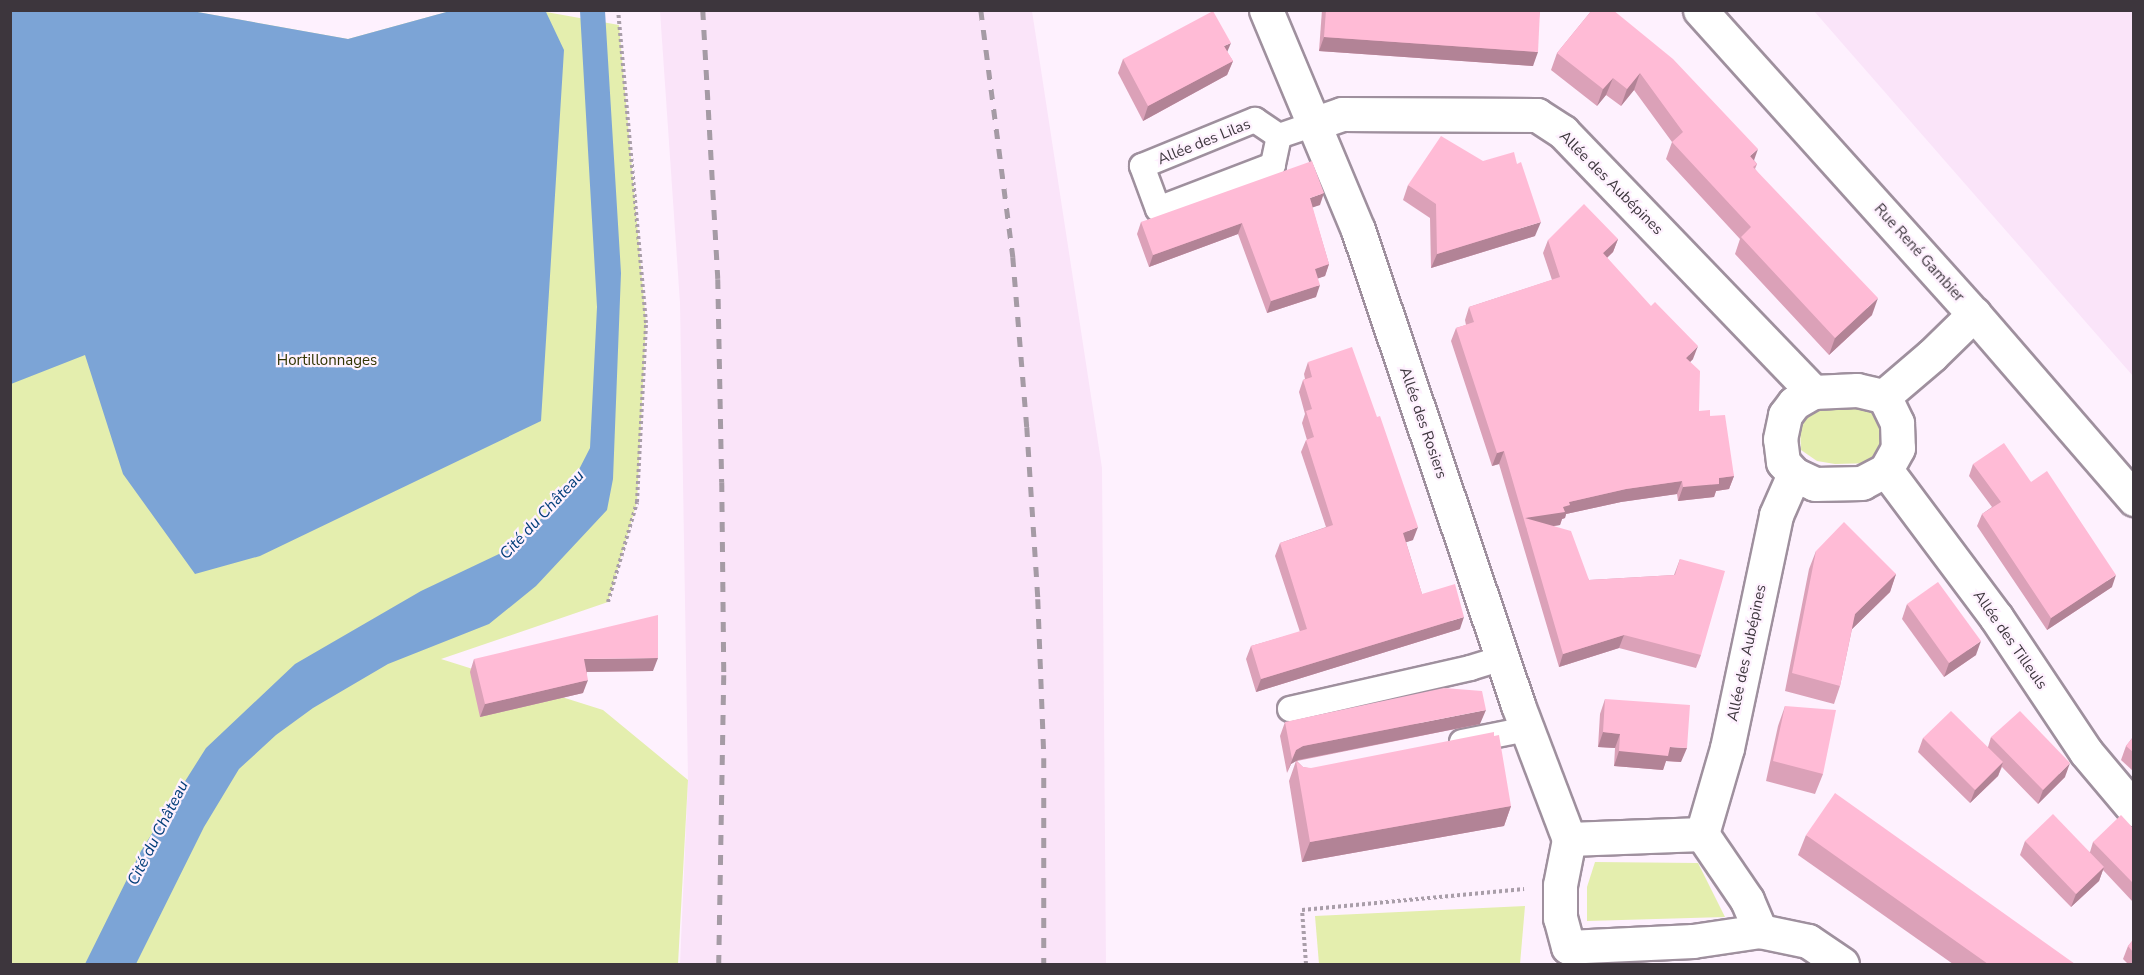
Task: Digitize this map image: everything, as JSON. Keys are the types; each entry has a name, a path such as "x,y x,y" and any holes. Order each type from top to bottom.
{"street":[{"name":"Allée des Rosiers","path":"1266,10 1358,230 1502,658 1569,839"},
{"name":"Rue René Gambier","path":"1700,10 1974,314 2133,499"},
{"name":"Allée des Aubépines","path":"1313,124 1342,114 1537,115 1563,132 1813,392"},
{"path":"1884,396 1932,356 1974,314"},
{"path":"1857,390 1884,396 1897,423 1898,448 1886,470 1862,483 1815,483 1794,474 1783,462 1780,440 1785,415 1794,403 1813,392 1857,390"},
{"name":"Allée des Tilleuls","path":"1886,470 1996,617 2086,752 2133,809"},
{"name":"Allée des Aubépines","path":"1702,834 1727,748 1776,515 1794,474"},
{"path":"1760,931 1747,900 1702,834 1569,839 1560,885 1560,918 1565,956 1760,931 1808,941 1842,964"}],"lane":[{"name":"Allée des Lilas","path":"1255,120 1279,136 1273,165 1158,209 1142,166 1255,120"},
{"path":"1279,136 1313,124"},
{"path":"1290,709 1470,668 1502,658"},
{"path":"1437,747 1527,729"}],"path":[{"path":"608,602 638,502 646,323 618,10"},
{"path":"1306,964 1302,910 1560,885"}],"shaded area":[{"path":"660,11 1032,11 1102,468 1106,964 680,964 688,780 680,303"},
{"path":"1814,11 2133,11 2133,376"}],"green space":[{"name":"Hortillonnages","path":"10,11 192,11 348,39 450,11 546,12 619,25 646,323 637,502 608,602 441,659 603,710 688,780 678,964 11,964"},
{"path":"1868,408 1878,413 1885,452 1872,463 1835,464 1817,461 1801,450 1800,429 1807,417 1822,409"},
{"path":"1595,862 1698,863 1725,917 1587,921 1587,887"},
{"path":"1525,906 1520,964 1319,964 1315,916"}],"water":[{"path":"11,10 192,11 348,39 450,11 546,12 564,50 541,421 260,556 195,574 123,474 85,355 11,384"},
{"name":"Cité du Château","path":"580,11 605,11 621,273 613,479 607,510 536,586 489,624 388,664 313,708 276,735 239,769 204,827 136,964 85,964 141,851 206,748 295,664 421,591 516,546 570,487 590,448 597,307"}],"building":[{"path":"1326,10 1540,10 1538,52 1324,37"},
{"path":"1592,10 1613,10 1673,59 1758,149 1750,156 1757,164 1753,167 1878,298 1835,338 1741,237 1751,227 1672,142 1683,132 1640,73 1627,89 1613,78 1603,89 1557,53"},
{"path":"1213,11 1231,43 1224,46 1233,61 1148,106 1123,59"},
{"path":"1441,136 1483,161 1514,152 1517,164 1521,162 1541,222 1437,254 1436,204 1408,185"},
{"path":"1312,161 1324,193 1310,198 1329,264 1315,269 1320,285 1271,301 1242,223 1153,255 1141,222"},
{"path":"1584,204 1618,239 1603,253 1651,306 1655,302 1698,346 1686,358 1700,371 1699,411 1710,410 1710,416 1725,415 1734,476 1719,478 1719,484 1683,487 1682,481 1626,489 1569,502 1570,505 1563,507 1565,512 1525,518 1571,531 1589,580 1675,575 1680,559 1725,571 1701,655 1624,635 1563,654 1504,451 1497,453 1456,328 1474,322 1469,307 1560,277 1548,240"},
{"path":"1352,347 1377,417 1380,416 1418,527 1403,533 1422,594 1455,584 1464,617 1261,679 1251,646 1307,629 1280,543 1333,525 1306,440 1314,437 1306,411 1312,409 1303,380 1312,377 1308,362"},
{"path":"2004,443 2031,482 2047,471 2116,575 2051,618 1982,514 2001,502 1973,464"},
{"path":"1844,522 1896,574 1855,614 1840,686 1792,673 1816,551"},
{"path":"1938,582 1981,641 1949,663 1907,604"},
{"path":"658,615 658,658 584,659 588,680 485,704 474,659"},
{"path":"1444,688 1482,691 1486,710 1303,746 1296,750 1292,759 1285,722"},
{"path":"1605,699 1690,705 1687,748 1670,747 1668,756 1619,751 1620,734 1603,732"},
{"path":"1785,706 1836,710 1823,774 1773,761"},
{"path":"1951,711 2003,762 1975,790 1923,738"},
{"path":"2020,711 2070,763 2043,790 1991,737"},
{"path":"1494,732 1494,736 1499,735 1511,806 1310,842 1296,761 1303,767 1311,768"},
{"path":"2133,737 2133,752 2126,746"},
{"path":"1835,793 2075,964 1988,964 1806,835"},
{"path":"2053,814 2104,867 2076,894 2025,841"},
{"path":"2121,815 2133,828 2133,883 2093,842"},
{"path":"2133,940 2133,952 2128,946"}],"railway":[{"path":"703,10 718,279 722,482 724,675 719,964"},
{"path":"981,10 1013,257 1027,427 1038,599 1044,758 1044,964"}]}
